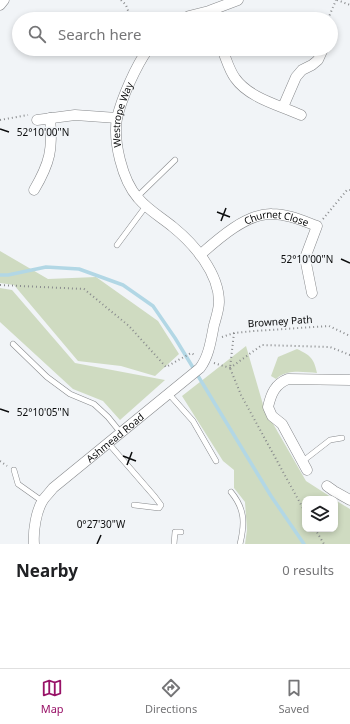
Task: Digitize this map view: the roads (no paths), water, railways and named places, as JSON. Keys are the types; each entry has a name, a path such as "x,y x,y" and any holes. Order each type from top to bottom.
{"street":[{"path":"0,5 4,0"},
{"path":"216,12 238,0"},
{"name":"Westrope Way","path":"143,56 123,99 117,118 116,136 119,156 125,176 137,197 146,206 174,227 200,255 211,271 217,286 219,303 211,340 203,364"},
{"path":"225,56 234,77 244,88 261,98 302,115"},
{"path":"283,107 296,76 302,70 312,66 320,56"},
{"path":"37,120 74,115 117,118"},
{"path":"34,190 44,172 50,156 52,136 50,118"},
{"name":"Churnet Close","path":"200,255 220,238 254,217 271,214 291,217 317,226 305,258 312,293"},
{"name":"Ashmead Road","path":"34,544 35,525 42,501 53,488 109,444 192,375 203,364"},
{"path":"305,466 282,424 272,416 268,407 271,396 280,382 288,379 350,380"},
{"path":"327,486 350,500"}],"lane":[{"path":"137,197 175,160"},
{"path":"117,245 146,206"},
{"path":"13,344 48,377 70,394 94,404 122,433"},
{"path":"169,394 193,421 216,461"},
{"path":"305,466 330,440 342,438"},
{"path":"109,444 155,496 160,505 159,508 134,505"},
{"path":"14,470 18,484 42,501"},
{"path":"230,492 238,501 242,513 243,530 240,544"},
{"path":"174,544 175,532 181,532"}],"waterway":[{"path":"0,275 8,275 46,267 79,269 123,285 153,306 175,338 271,496 304,544"}]}
